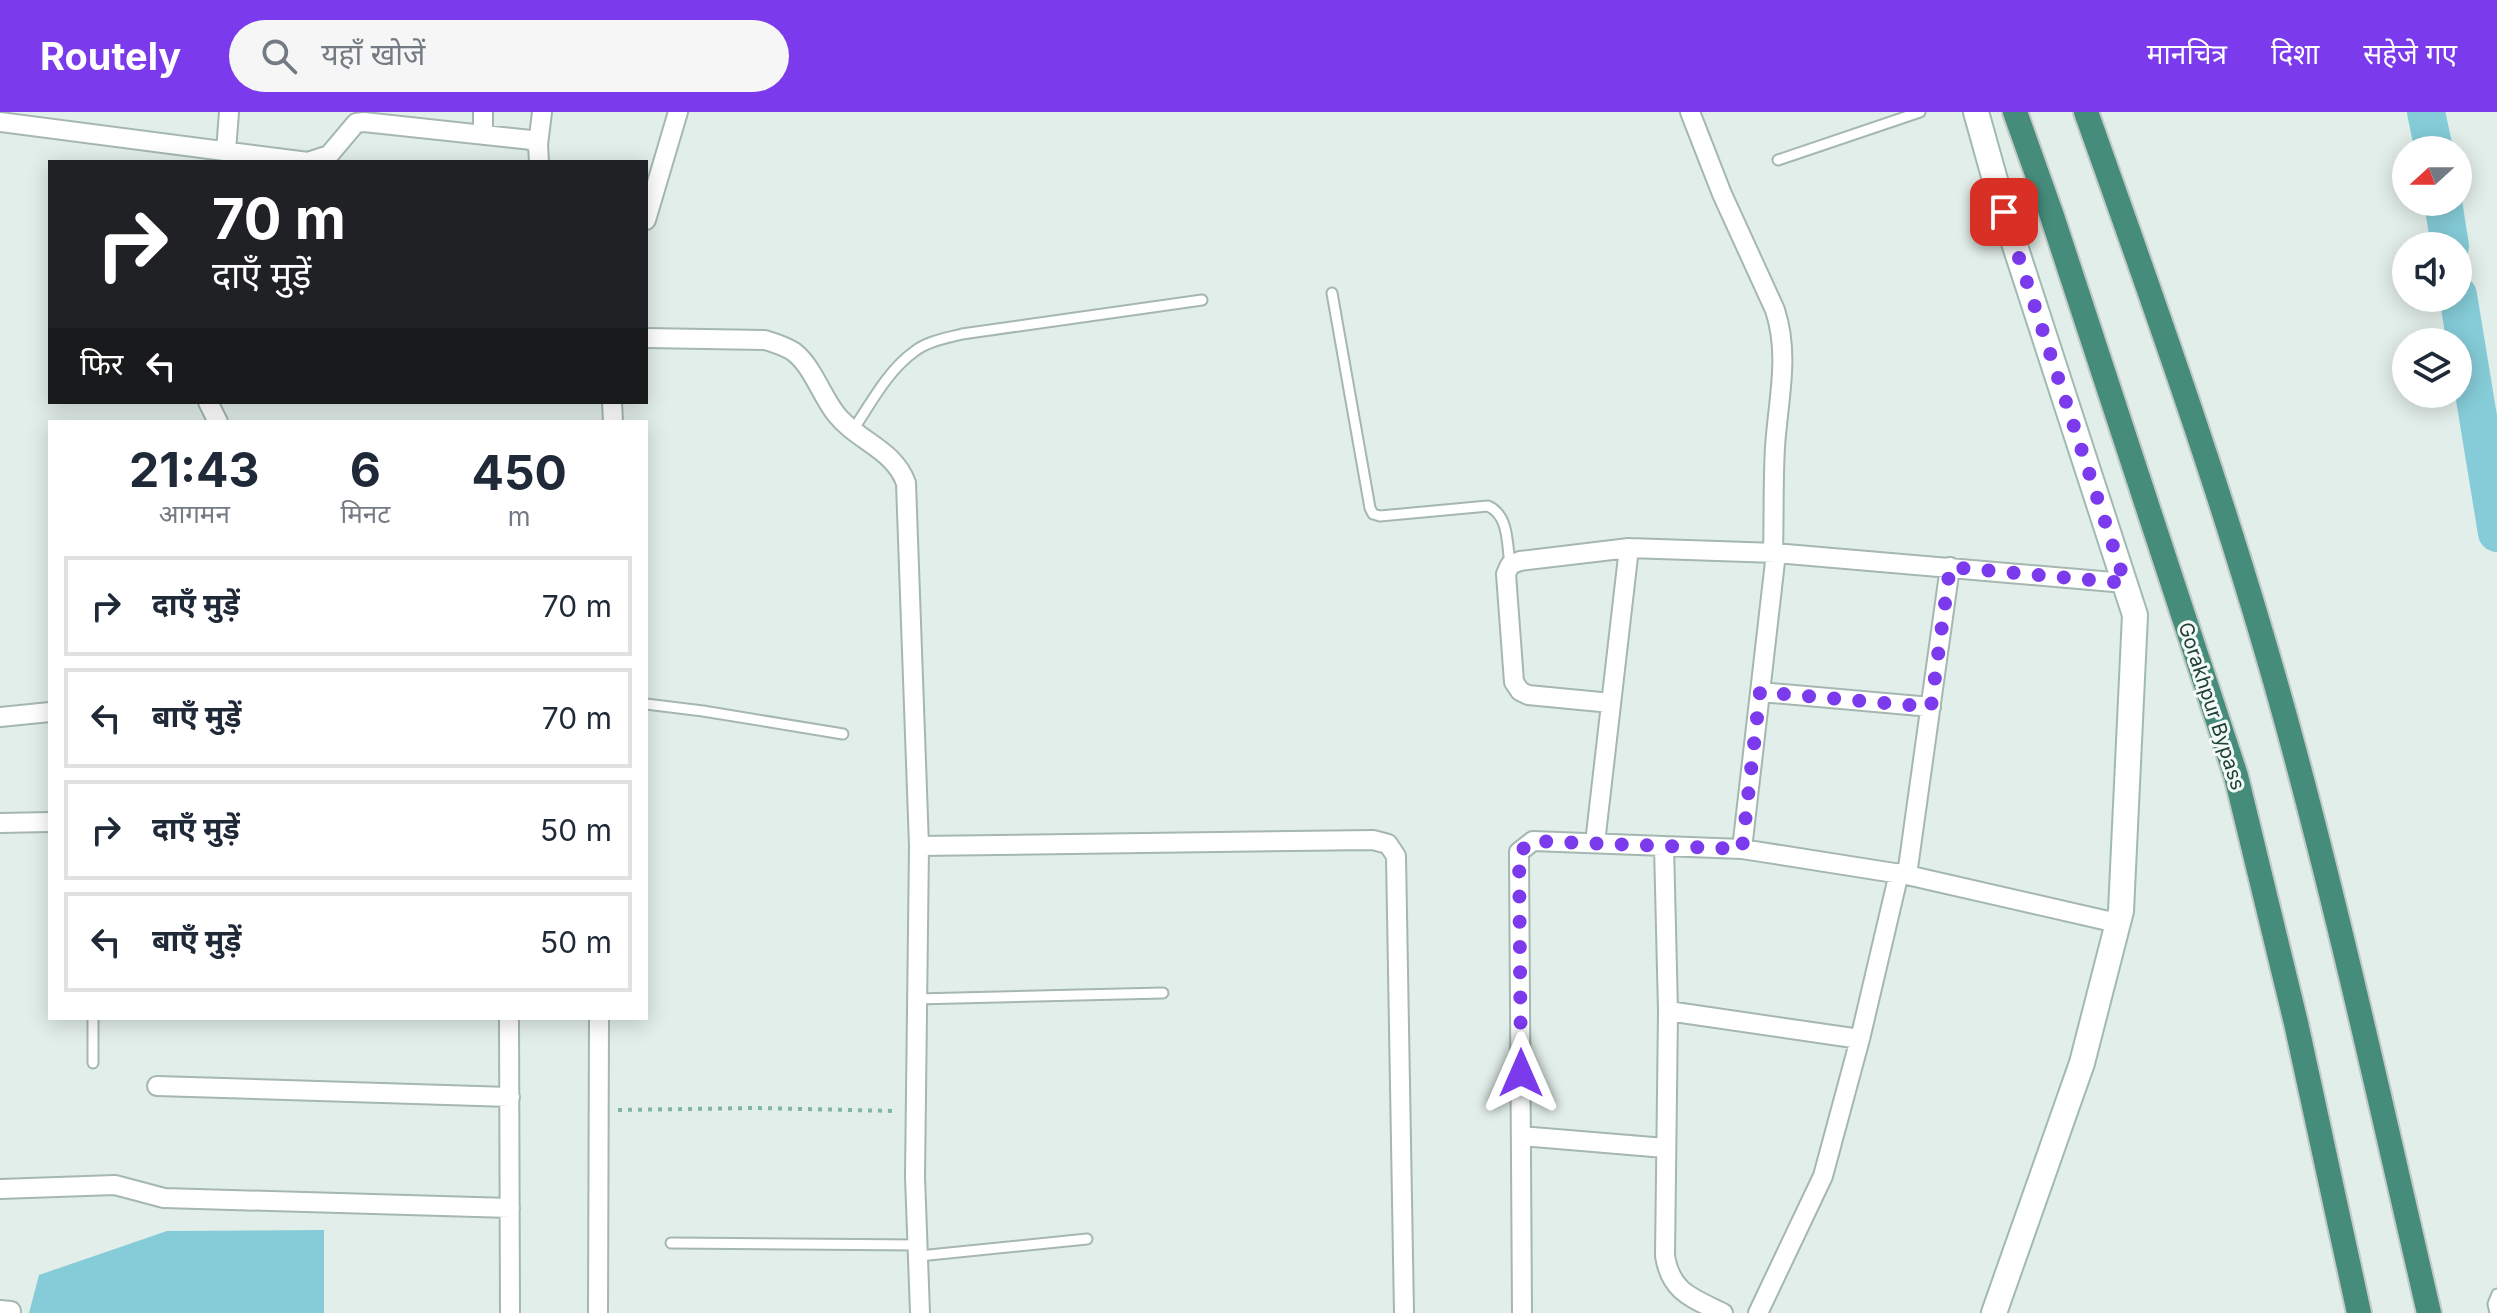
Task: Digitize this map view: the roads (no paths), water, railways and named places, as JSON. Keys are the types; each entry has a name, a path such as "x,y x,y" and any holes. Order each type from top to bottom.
{"highway":[{"name":"Gorakhpur Bypass","path":"2015,112 2236,776 2296,1023 2359,1313"},
{"path":"2086,112 2225,513 2296,756 2429,1313"}],"main road":[{"path":"1976,112 2004,212 2135,615 2121,911 2082,1063 1994,1313"}],"street":[{"path":"226,151 229,112"},
{"path":"483,112 483,135"},
{"path":"539,153 542,112"},
{"path":"650,194 678,112"},
{"path":"1690,112 1722,194 1775,310 1784,348 1775,448 1774,553 1742,849"},
{"path":"0,122 293,160"},
{"path":"316,160 329,155 356,123 364,122 531,140 539,153"},
{"path":"648,338 765,340 781,345 795,353 806,365 835,413 892,459 906,483 919,846 915,1177 920,1313"},
{"path":"1595,843 1629,548"},
{"path":"1611,703 1528,695 1520,691 1514,682 1506,574 1510,565 1520,561 1629,548 1774,553 2125,583"},
{"path":"1758,1313 1823,1176 1903,874 1931,707 1950,567"},
{"path":"1760,692 1931,707"},
{"path":"0,717 48,712"},
{"path":"0,823 48,822"},
{"path":"919,846 1373,840 1388,844 1396,856 1404,1313"},
{"path":"1522,1313 1519,852 1533,841 1742,849 1903,874 2117,923"},
{"path":"1664,846 1668,1011 1665,1256 1668,1272 1685,1294 1723,1313"},
{"path":"1668,1011 1860,1039"},
{"path":"509,1020 510,1313"},
{"path":"598,1313 599,1020"},
{"path":"157,1086 510,1097"},
{"path":"1521,1136 1665,1148"},
{"path":"0,1189 115,1185 164,1198 510,1208"}],"lane":[{"path":"1778,160 1920,112"},
{"path":"1332,293 1373,514 1380,516 1488,506 1498,510 1504,519 1510,565"},
{"path":"853,430 896,368 916,350 936,341 962,334 1202,300"},
{"path":"648,704 843,734"},
{"path":"917,999 1163,993"},
{"path":"93,1020 93,1063"},
{"path":"671,1243 919,1250 1087,1239"},
{"path":"2495,1313 2493,1304 2497,1294"}],"water":[{"path":"324,1230 324,1313 29,1313 39,1275 167,1231"}],"waterway":[{"path":"2426,112 2431,136"},
{"path":"2445,216 2448,232"},
{"path":"2461,312 2497,533"}]}
